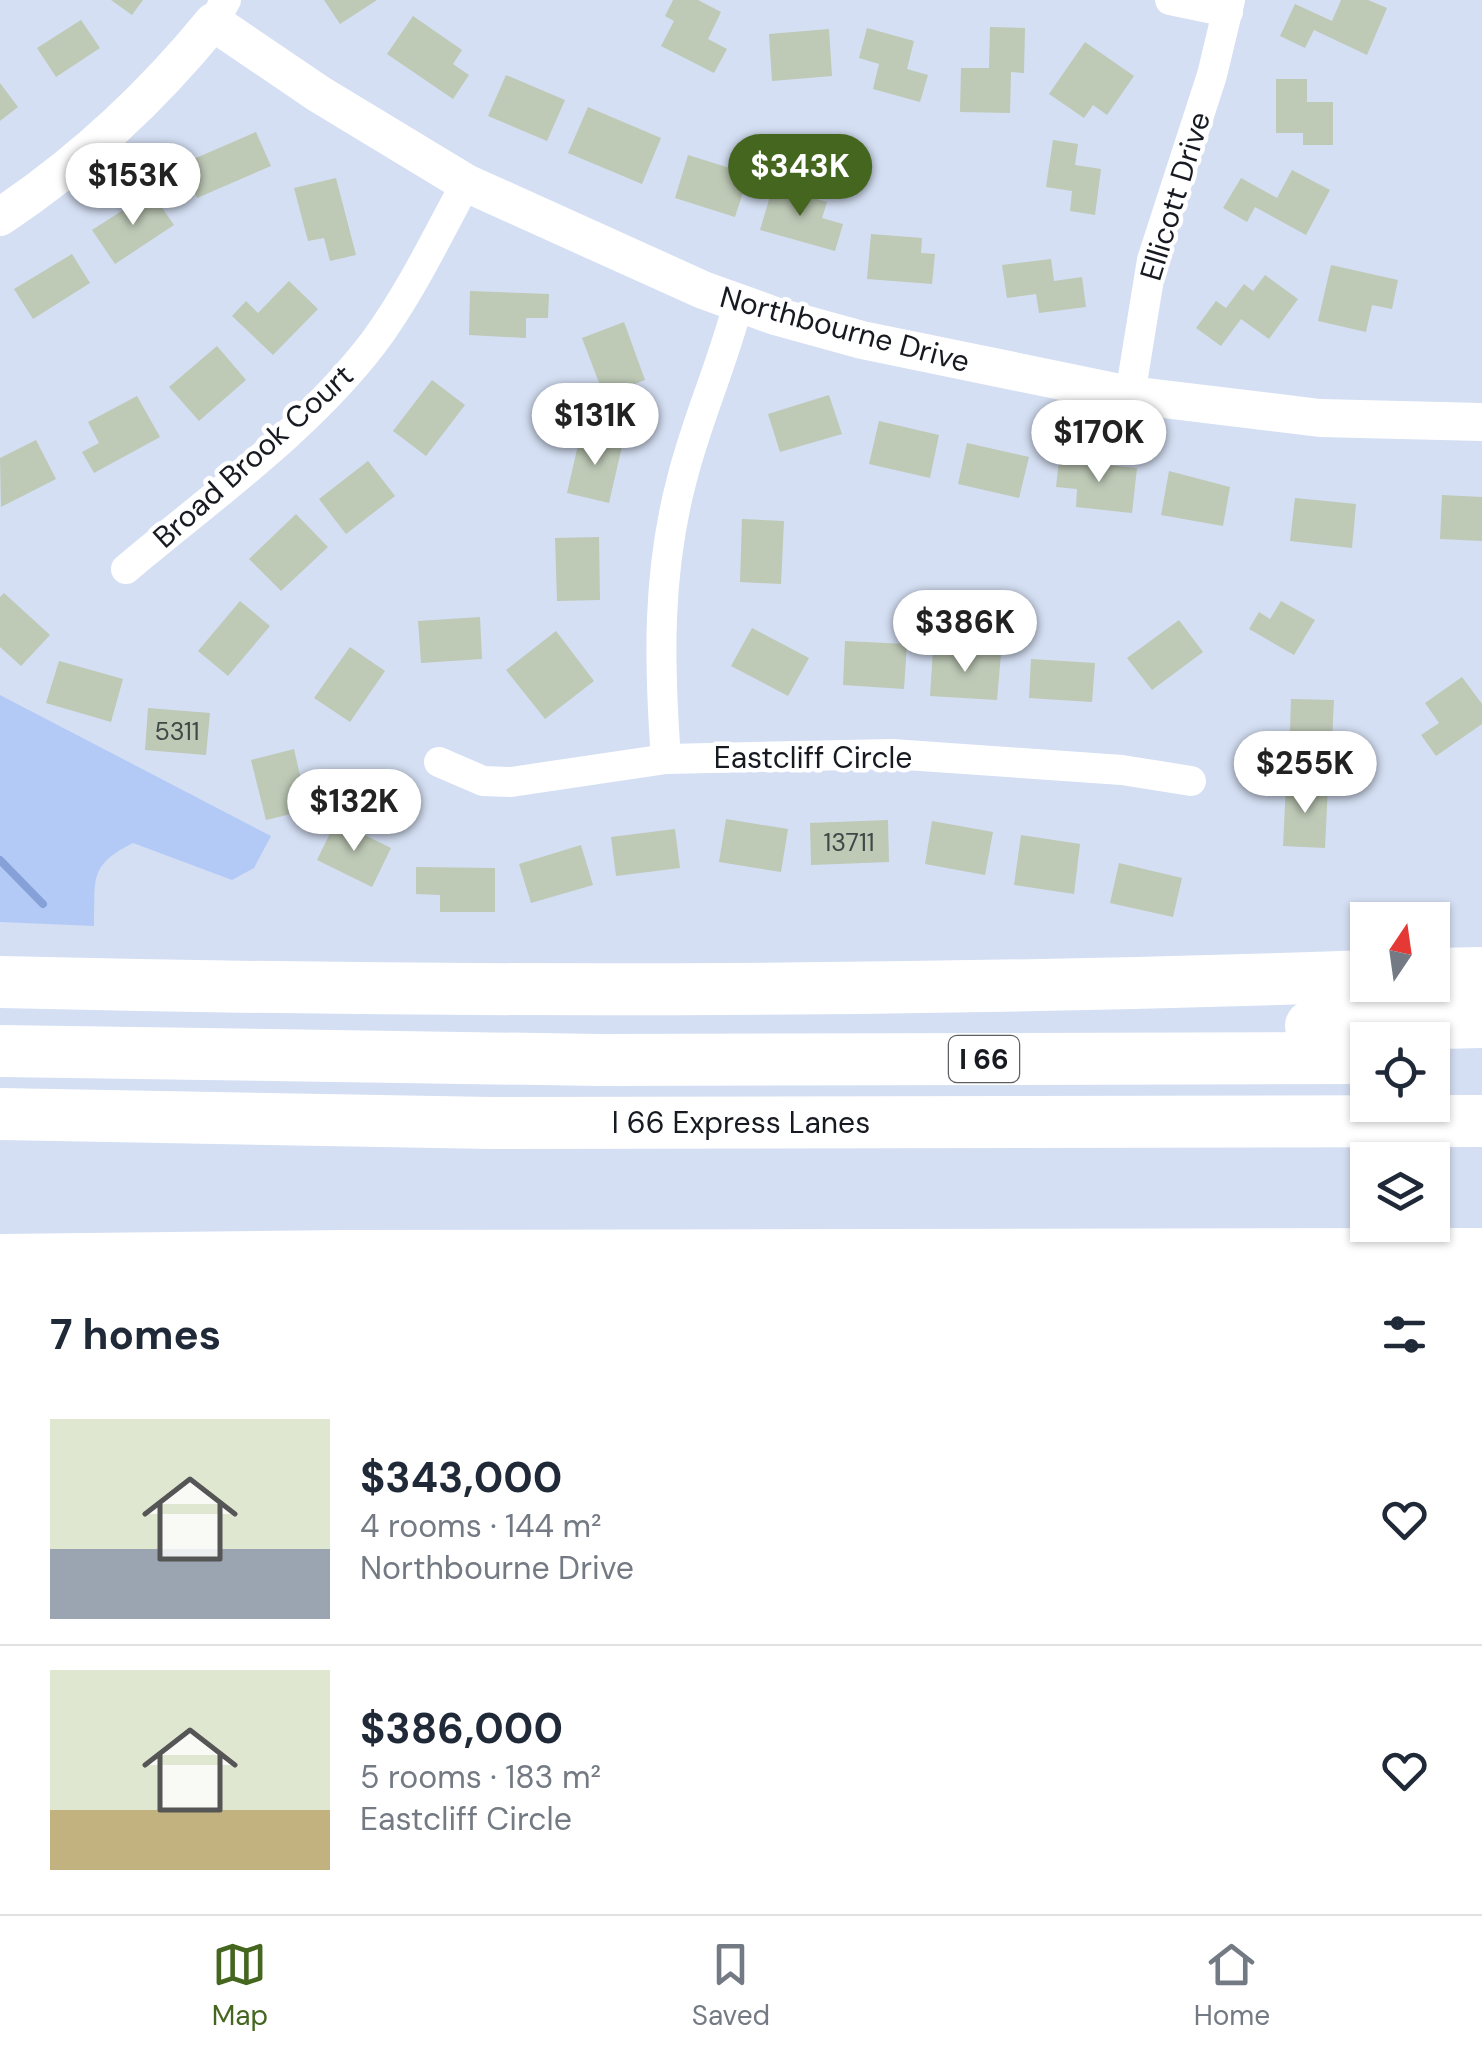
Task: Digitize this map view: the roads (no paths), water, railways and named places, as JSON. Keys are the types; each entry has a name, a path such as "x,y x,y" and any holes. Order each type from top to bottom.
{"highway":[{"path":"1450,974 1482,973"},
{"path":"0,982 389,989 798,988 1350,976"},
{"path":"601,1060 1094,1032 1482,1022"},
{"name":"I 66","path":"0,1051 601,1060 1350,1058"},
{"path":"1450,1058 1482,1058"},
{"name":"I 66 Express Lanes","path":"0,1114 492,1123 1482,1121"},
{"path":"11,1259 1482,1254"}],"street":[{"path":"1170,0 1229,6"},
{"name":"Ellicott Drive","path":"1130,395 1152,260 1212,75 1229,6"},
{"path":"0,217 100,142 152,92 220,11"},
{"name":"Northbourne Drive","path":"220,11 320,94 466,183 738,304 862,340 1130,395 1320,418 1482,422"},
{"name":"Broad Brook Court","path":"126,569 298,423 351,370 398,308 466,183"},
{"path":"666,760 659,660 666,555 682,478 738,304"},
{"name":"Eastcliff Circle","path":"439,762 482,781 511,782 666,760 892,754 1122,770 1191,780"}],"waterway":[{"path":"0,860 43,904"}]}
